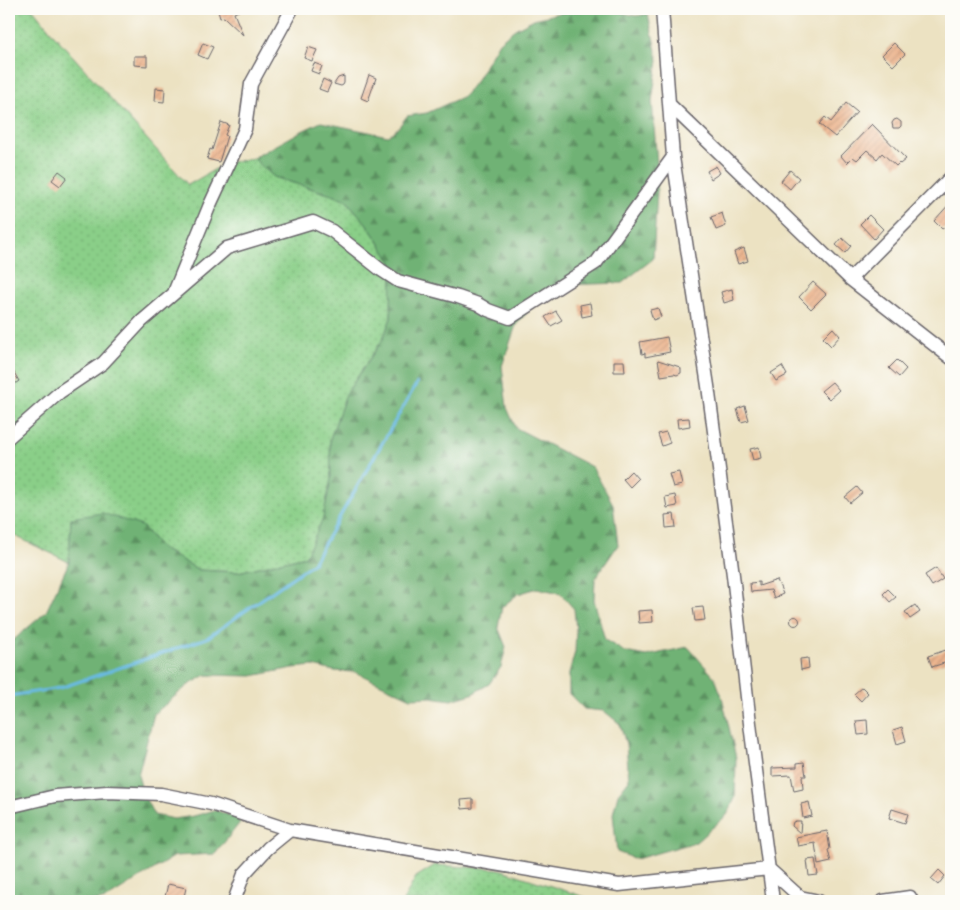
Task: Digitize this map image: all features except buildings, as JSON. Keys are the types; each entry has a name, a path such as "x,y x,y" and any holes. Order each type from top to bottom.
{"street":[{"path":"173,294 209,207 246,129 251,84 292,9"},
{"path":"662,9 673,157 708,386 773,901"},
{"path":"669,104 850,279 951,358"},
{"path":"9,437 60,392 103,363 142,321 227,248 313,222 332,231 398,281 458,297 510,318 596,263 673,157"},
{"path":"850,279 951,177"},
{"path":"9,807 55,796 107,792 161,794 211,804 290,830 619,885 769,869 800,897 819,901"},
{"path":"234,901 244,874 268,848 290,830"},
{"path":"883,901 910,897 912,901"}],"green space":[{"path":"9,9 33,9 188,185 226,163 253,158 274,177 345,199 366,223 392,262 391,318 383,339 346,394 330,439 331,479 323,518 306,556 238,572 199,570 162,549 142,526 71,518 69,562 9,533"},
{"path":"574,11 615,11 636,16 648,14 658,60 652,101 658,176 653,259 622,283 561,285 543,294 516,325 502,366 507,408 516,428 592,467 613,504 618,545 595,579 594,600 605,640 625,652 646,656 688,647 715,678 722,697 736,758 735,798 727,815 696,842 636,859 617,852 613,814 618,794 629,780 626,744 620,724 604,711 584,709 569,694 569,673 575,652 576,630 574,609 560,593 537,588 518,594 502,607 498,627 506,647 501,667 489,684 472,694 451,700 431,697 411,698 355,672 334,671 313,666 252,676 206,675 187,686 154,714 138,775 143,794 154,815 174,819 215,810 242,820 215,854 175,856 106,899 98,901 9,901 9,644 46,612 69,562 71,518 102,513 142,526 162,549 199,570 238,572 306,556 323,518 331,479 330,439 346,394 383,339 391,318 392,262 366,223 345,199 274,177 253,158 321,122 388,136 398,128 407,116 427,113 464,96 478,78 499,42 515,29 534,19"},
{"path":"435,865 499,869 597,901 403,901 416,877"}],"waterway":[{"path":"9,696 60,688 207,638 313,563 417,383"}]}
